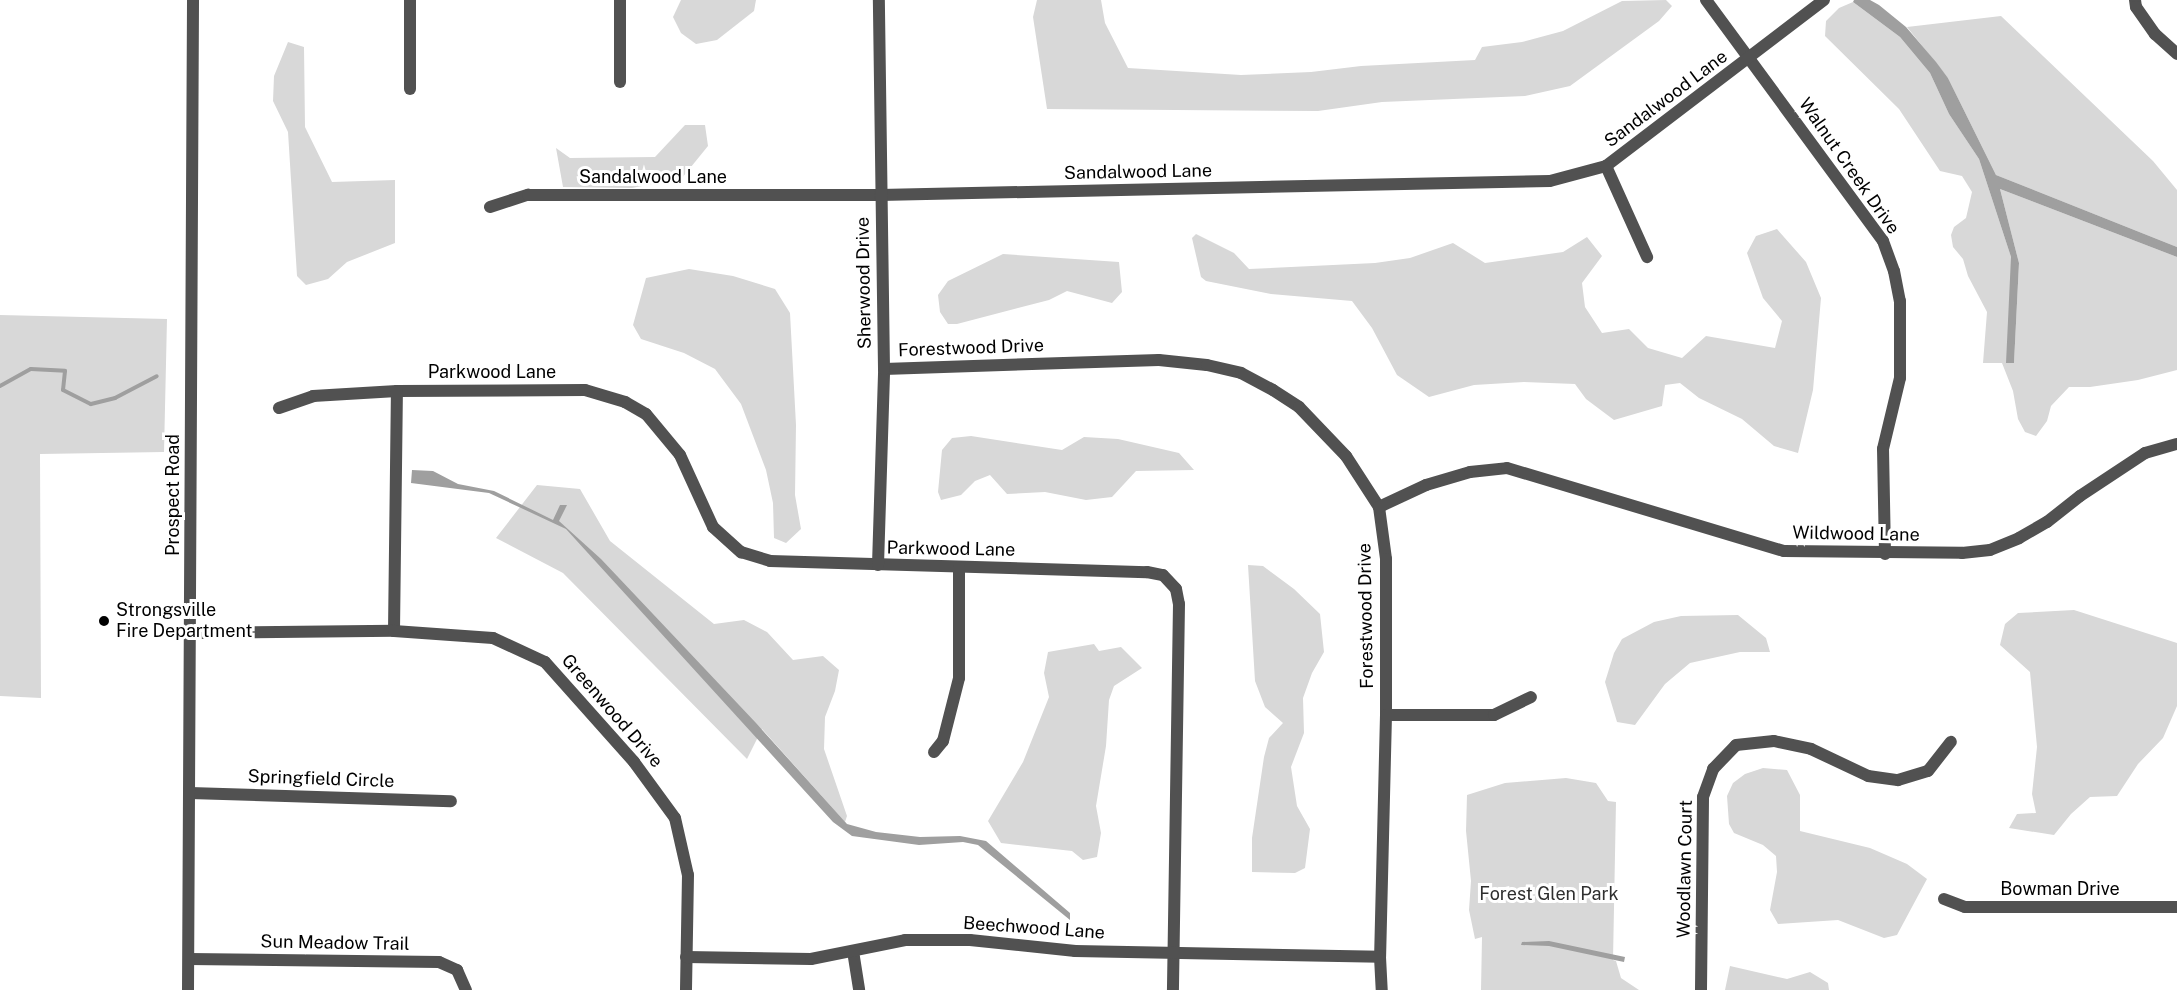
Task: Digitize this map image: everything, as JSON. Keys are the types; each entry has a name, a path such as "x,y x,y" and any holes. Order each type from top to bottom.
{"street":[{"name":"Prospect Road","path":"188,990 193,0"},
{"path":"410,0 410,88"},
{"path":"620,0 620,82"},
{"name":"Sherwood Drive","path":"878,565 884,369 879,0"},
{"name":"Walnut Creek Drive","path":"1706,0 1883,241 1894,271 1900,301 1900,378 1883,449 1885,554"},
{"name":"Sandalwood Lane","path":"490,207 528,195 880,195 1550,181 1606,166 1824,0"},
{"path":"2135,0 2136,7 2155,34 2177,54"},
{"path":"1606,166 1647,257"},
{"name":"Forestwood Drive","path":"884,369 1159,360 1206,364 1241,373 1299,407 1346,456 1379,507 1386,559 1386,715 1380,957 1382,990"},
{"name":"Parkwood Lane","path":"279,408 313,396 397,391 585,390 625,402 646,414 681,455 713,527 741,552 770,561 1147,572 1164,575 1176,589 1179,604 1173,990"},
{"path":"394,631 397,391"},
{"name":"Wildwood Lane","path":"1379,507 1426,485 1470,472 1507,468 1784,551 1962,554 1990,550 2019,538 2047,522 2080,496 2145,453 2177,444"},
{"path":"934,753 943,741 959,678 959,567"},
{"name":"Greenwood Drive","path":"191,633 394,631 493,638 545,662 634,762 675,818 688,874 686,990"},
{"path":"1386,715 1494,715 1531,697"},
{"name":"Woodlawn Court","path":"1701,990 1703,797 1713,769 1736,745 1774,741 1811,749 1868,776 1898,780 1928,771 1950,742"},
{"name":"Springfield Circle","path":"190,793 451,801"},
{"name":"Bowman Drive","path":"1944,899 1965,907 2177,907"},
{"name":"Beechwood Lane","path":"686,957 811,959 905,940 970,940 1076,951 1380,957"},
{"path":"853,951 859,990"},
{"name":"Sun Meadow Trail","path":"189,959 440,963 457,970 466,990"}],"green space":[{"path":"681,0 756,0 754,11 717,40 696,44 681,33 673,17"},
{"path":"1037,0 1101,0 1105,23 1128,68 1241,75 1475,60 1482,47 1522,42 1563,31 1622,1 1666,0 1672,6 1659,21 1570,86 1525,96 1382,102 1318,111 1047,109 1033,17"},
{"path":"1853,2 1900,37 1930,73 1949,114 1979,159 2011,257 2014,363 2019,263 2000,189 2177,257 2177,370 2138,380 2090,387 2069,387 2051,406 2047,421 2036,436 2025,432 2018,419 2013,391 2002,363 1983,363 1987,312 1968,276 1963,259 1953,247 1951,235 1954,227 1966,218 1972,192 1962,176 1940,171 1899,109 1825,36 1826,21 1839,8"},
{"path":"2001,16 2153,161 2177,190 2177,247 1996,175 1948,78 1907,27"},
{"path":"288,42 304,47 305,127 332,182 395,180 395,243 347,262 328,279 306,285 297,276 288,132 273,101 274,76"},
{"path":"685,125 705,125 708,146 682,178 632,188 563,187 556,148 570,158 655,157"},
{"path":"1777,229 1806,262 1821,298 1813,390 1798,453 1774,446 1742,419 1699,398 1680,383 1665,385 1662,406 1614,420 1586,399 1575,384 1524,382 1474,385 1429,397 1397,375 1372,328 1352,301 1271,294 1206,281 1201,277 1192,238 1196,234 1234,253 1249,269 1375,263 1410,258 1453,243 1485,263 1563,252 1587,237 1602,256 1582,283 1585,307 1602,333 1629,329 1648,348 1682,358 1706,336 1775,348 1782,321 1763,298 1747,253 1756,236"},
{"path":"1003,254 1119,262 1122,292 1112,303 1067,291 1049,300 957,324 948,324 940,312 938,295 948,281"},
{"path":"689,269 733,276 775,289 790,313 796,425 795,495 801,529 786,543 774,538 773,503 766,470 741,404 715,369 684,353 641,339 633,325 646,278"},
{"path":"0,315 167,319 164,452 40,454 41,698 0,696"},
{"path":"971,436 1062,450 1084,437 1118,439 1179,453 1194,470 1136,471 1112,497 1086,500 1045,492 1007,494 990,475 975,481 961,495 941,500 938,492 942,450 952,438"},
{"path":"537,485 580,489 610,541 714,624 744,620 767,632 793,660 823,656 839,670 835,691 825,717 824,749 847,816 845,822 762,729 747,759 563,573 496,538"},
{"path":"1248,565 1263,566 1294,589 1320,614 1324,652 1312,673 1303,698 1304,733 1291,767 1297,806 1310,829 1305,868 1295,873 1252,872 1252,838 1264,757 1269,738 1283,723 1265,707 1255,681"},
{"path":"2074,610 2177,643 2177,706 2163,738 2138,764 2117,796 2090,797 2071,814 2054,835 2009,828 2017,814 2036,813 2032,794 2037,747 2030,672 2000,645 2005,624 2018,613"},
{"path":"1738,615 1766,638 1770,652 1740,652 1690,663 1665,684 1635,725 1617,722 1605,682 1614,653 1622,639 1654,622 1681,616"},
{"path":"1094,644 1099,651 1121,647 1142,668 1114,686 1109,700 1106,746 1096,806 1101,833 1097,857 1083,860 1072,851 1001,843 988,821 1023,762 1049,697 1044,673 1048,652"},
{"path":"1763,768 1787,770 1800,795 1800,831 1870,848 1907,864 1927,879 1897,935 1884,938 1838,920 1778,924 1770,910 1777,872 1776,856 1763,845 1734,833 1729,824 1727,796 1733,783 1745,774"},
{"name":"Forest Glen Park","path":"1566,778 1596,783 1608,801 1616,802 1613,960 1616,961 1621,978 1639,990 1481,990 1482,937 1475,939 1469,910 1471,881 1466,831 1467,795 1505,783"},
{"path":"1730,966 1787,979 1810,972 1828,983 1829,990 1725,990"}],"shaded area":[{"path":"1854,0 1870,0 1879,5 1906,27 1936,62 1948,78 1996,175 2177,247 2177,257 2000,189 2019,263 2014,363 2006,363 2011,257 1979,159 1949,114 1930,73 1900,37 1853,2"},
{"path":"412,470 433,471 458,484 494,491 553,520 560,505 567,505 559,521 601,559 756,723 847,824 876,832 920,837 960,836 986,841 1070,913 1070,920 978,845 963,842 919,845 852,836 833,822 566,529 489,493 411,483"},
{"path":"1549,941 1625,957 1624,962 1549,946 1521,945 1522,942"}],"waterway":[{"path":"0,386 31,369 65,371 63,390 91,404 115,398 157,376"}],"place":[{"name":"Strongsville Fire Department","path":"104,621"}]}
